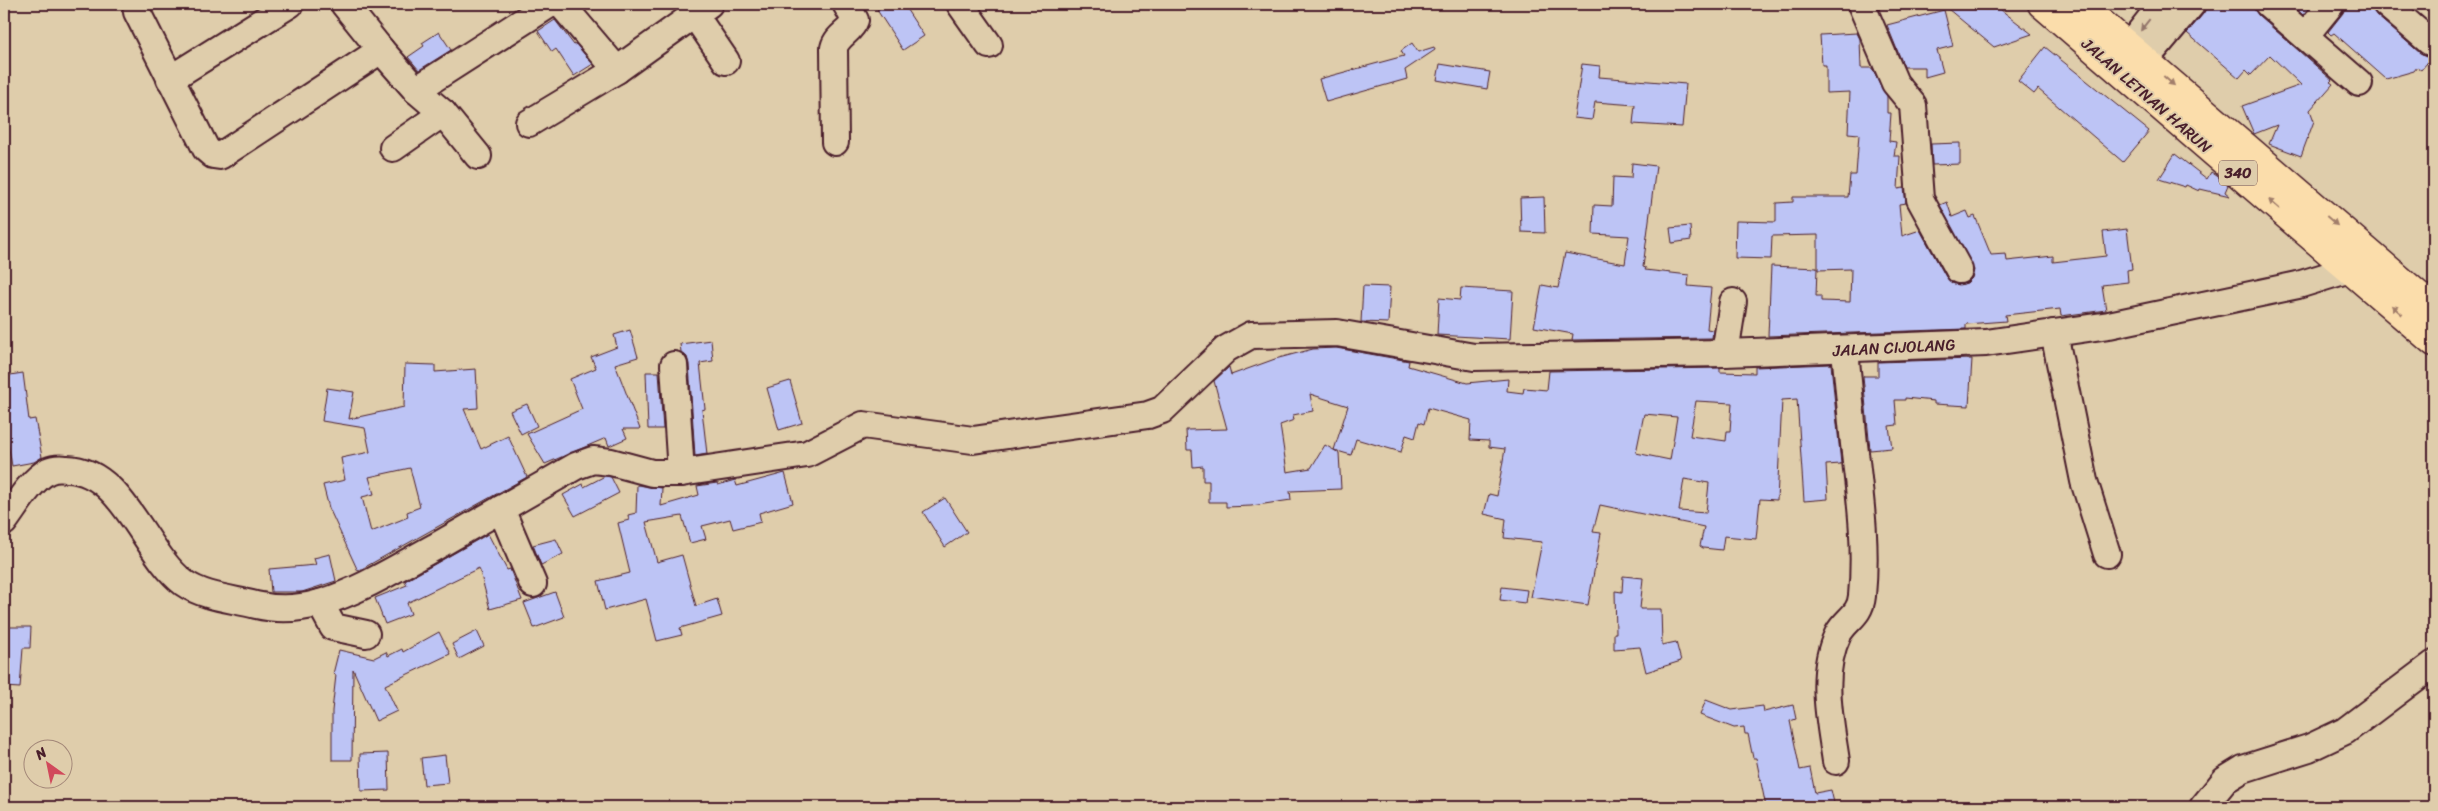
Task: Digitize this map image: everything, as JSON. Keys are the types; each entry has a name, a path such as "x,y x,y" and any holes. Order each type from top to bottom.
{"main road":[{"name":"JALAN LETNAN HARUN","path":"2042,4 2203,127 2434,310"},
{"name":"JALAN LETNAN HARUN","path":"2079,4 2137,53 2203,127 2350,269 2434,342"}],"street":[{"path":"136,4 137,12 170,79 206,149 213,156 220,156 381,50"},
{"path":"170,79 290,4"},
{"path":"344,4 416,90 444,114 478,156"},
{"path":"416,90 550,4"},
{"path":"560,4 617,70"},
{"path":"960,4 989,45"},
{"path":"1860,4 1895,83 1913,105 1920,199 1958,270"},
{"path":"2137,53 2162,4"},
{"path":"2137,53 2192,4"},
{"path":"2268,4 2358,83"},
{"path":"2305,36 2331,4"},
{"path":"2386,4 2430,42"},
{"path":"835,142 834,48 840,37 853,25 856,7"},
{"path":"529,123 617,70 702,9 726,61"},
{"path":"393,148 444,114"},
{"name":"JALAN CIJOLANG","path":"4,522 41,476 55,469 78,469 99,478 109,487 169,568 186,584 196,590 280,608 320,603 385,575 576,466 593,460 611,462 652,472 681,473 807,454 863,425 973,440 1148,415 1162,410 1226,350 1251,335 1337,334 1474,357 1845,350 1986,342 2109,325 2298,285 2350,269"},
{"path":"1725,353 1733,302"},
{"path":"2054,333 2082,472 2107,554"},
{"path":"1836,761 1827,702 1831,655 1839,632 1856,614 1862,599 1865,552 1862,500 1845,350"},
{"path":"674,365 681,473"},
{"path":"501,509 533,584"},
{"path":"320,603 333,627 366,634"},
{"path":"2203,807 2225,780 2243,769 2309,748 2337,736 2434,664"}],"building":[{"path":"886,4 903,4 924,36 903,50 877,10"},
{"path":"1942,4 1984,4 1992,10 1996,6 2032,34 1994,47"},
{"path":"2208,4 2253,4 2258,15 2332,80 2330,82 2333,84 2310,110 2314,121 2301,156 2269,144 2277,125 2254,134 2242,106 2301,85 2270,55 2251,75 2246,70 2239,78 2187,33 2203,14"},
{"path":"2291,4 2312,4 2303,15"},
{"path":"2346,4 2371,4 2376,15 2420,53 2433,56 2421,70 2417,67 2414,71 2386,79 2334,33 2331,35 2328,32 2343,13"},
{"path":"1944,10 1953,46 1937,50 1943,72 1925,77 1925,67 1904,67 1887,25"},
{"path":"555,20 574,45 576,44 593,64 574,76 556,49 552,52 538,31"},
{"path":"439,32 451,50 419,70 408,57 424,46 422,43"},
{"path":"1857,33 1860,39 1861,68 1872,68 1887,96 1887,113 1891,113 1889,141 1896,142 1894,156 1900,156 1898,189 1904,188 1906,203 1899,204 1902,236 1920,230 1946,277 1952,283 1959,285 1967,283 1972,278 1974,270 1940,205 1947,202 1952,217 1967,211 1970,218 1975,216 1991,255 2006,254 2007,261 2053,256 2053,262 2106,256 2103,232 2127,229 2132,269 2127,270 2128,282 2102,285 2106,310 2061,316 2060,309 2005,315 2006,321 1966,324 1966,329 1768,336 1771,266 1817,268 1816,296 1821,296 1821,301 1850,302 1851,269 1818,270 1818,235 1772,236 1771,259 1735,258 1736,221 1776,222 1776,203 1793,202 1793,197 1848,197 1850,175 1856,175 1859,134 1848,133 1850,92 1826,93 1826,65 1822,65 1820,35"},
{"path":"1412,43 1418,52 1434,47 1435,50 1405,70 1407,79 1326,102 1319,79 1404,56 1401,51"},
{"path":"2045,47 2149,131 2123,162 2038,89 2034,94 2018,81"},
{"path":"1440,64 1490,72 1487,89 1437,80"},
{"path":"1582,64 1600,66 1599,77 1686,84 1682,127 1633,124 1635,105 1595,102 1592,120 1574,118"},
{"path":"1960,143 1960,164 1932,165 1931,144"},
{"path":"2175,154 2207,179 2211,172 2217,176 2228,185 2225,192 2230,196 2200,189 2199,191 2186,185 2185,187 2159,179"},
{"path":"1632,163 1656,166 1643,267 1646,268 1645,270 1689,275 1688,286 1711,288 1707,329 1713,330 1712,338 1572,340 1573,334 1534,327 1542,285 1558,288 1565,253 1625,264 1629,236 1593,234 1594,205 1612,206 1613,177 1631,178"},
{"path":"1544,197 1545,233 1521,232 1520,198"},
{"path":"1690,226 1691,240 1672,243 1670,228"},
{"path":"1363,286 1390,287 1388,323 1361,322"},
{"path":"1461,288 1513,291 1510,339 1437,335 1439,298 1460,300"},
{"path":"630,330 638,357 615,364 640,429 623,429 627,438 609,446 606,438 545,464 527,434 582,409 570,379 596,368 591,357 617,347 614,335"},
{"path":"711,340 713,361 700,363 705,409 702,410 707,454 695,456 689,364 687,357 681,352 680,344"},
{"path":"1336,348 1409,361 1408,366 1467,383 1508,379 1507,391 1523,393 1524,388 1547,390 1549,371 1720,368 1720,372 1755,373 1755,367 1831,364 1841,464 1826,465 1828,499 1804,501 1797,399 1782,400 1777,500 1760,499 1756,539 1724,536 1722,550 1703,548 1700,546 1704,527 1600,505 1593,532 1601,533 1588,605 1531,597 1542,542 1504,538 1506,519 1484,514 1489,494 1497,496 1505,449 1489,447 1489,441 1470,440 1471,420 1428,408 1424,424 1419,422 1415,438 1406,435 1401,452 1356,439 1351,455 1334,450 1348,406 1310,394 1313,411 1293,415 1294,420 1280,425 1287,472 1311,468 1325,445 1339,453 1341,489 1290,491 1291,500 1251,506 1226,507 1226,502 1209,502 1209,481 1203,481 1203,466 1193,467 1192,450 1187,450 1186,430 1227,429 1214,381 1229,367 1231,375 1275,359 1313,349","holes":["1696,401 1732,403 1730,431 1727,431 1726,441 1690,436","1644,414 1677,417 1670,460 1636,453","1684,479 1709,483 1706,513 1679,511"]},
{"path":"1972,359 1969,406 1934,404 1934,401 1905,398 1905,400 1895,400 1897,425 1889,426 1892,448 1870,450 1863,376 1878,376 1878,362"},
{"path":"405,364 435,365 435,372 476,369 478,408 464,409 481,449 508,436 527,477 358,571 329,508 323,485 345,480 341,458 370,452 365,428 322,421 327,388 354,392 349,419 404,407","holes":["410,468 420,507 407,512 408,517 371,532 362,497 374,494 369,477"]},
{"path":"646,372 659,372 663,429 648,429"},
{"path":"23,373 29,420 35,419 42,457 34,462 12,466 4,420 4,404 6,403 4,376"},
{"path":"790,381 802,423 779,430 767,388"},
{"path":"527,404 537,426 521,434 510,411"},
{"path":"785,473 793,503 759,513 761,522 733,529 730,519 702,526 706,539 690,543 682,516 646,522 657,562 682,555 696,606 717,599 722,616 680,628 682,635 657,641 646,599 605,610 598,581 630,573 618,523 629,520 628,515 636,513 637,485 662,488 661,506 699,495 697,486 717,483 718,485 735,480 737,486"},
{"path":"605,476 611,477 619,493 575,516 563,495 583,484 584,487"},
{"path":"945,498 967,532 945,547 923,512"},
{"path":"488,534 507,570 510,569 522,600 490,609 479,568 407,603 411,614 385,624 375,598 407,585 405,581"},
{"path":"556,539 563,554 541,565 533,545"},
{"path":"330,554 336,581 302,592 271,592 269,569 316,565 314,558"},
{"path":"1623,576 1643,578 1640,609 1661,609 1662,645 1676,642 1681,661 1646,672 1640,647 1614,649 1614,633 1616,633 1615,591 1622,592"},
{"path":"1502,587 1527,590 1525,603 1500,600"},
{"path":"555,592 564,617 534,628 524,603"},
{"path":"4,627 31,627 30,648 23,648 20,688 4,687"},
{"path":"477,631 484,646 459,659 452,644"},
{"path":"439,632 450,654 385,685 397,711 376,721 353,669 352,760 332,760 332,711 336,675 333,674 339,650 374,658 386,652 388,656 402,649 403,652"},
{"path":"1706,700 1732,710 1763,706 1764,712 1793,705 1796,719 1790,721 1800,770 1810,768 1815,793 1831,790 1835,807 1816,807 1815,804 1766,807 1756,758 1753,758 1748,734 1745,734 1744,727 1734,728 1700,715"},
{"path":"388,753 389,790 361,791 360,754"},
{"path":"445,755 448,783 424,785 421,758"}]}
